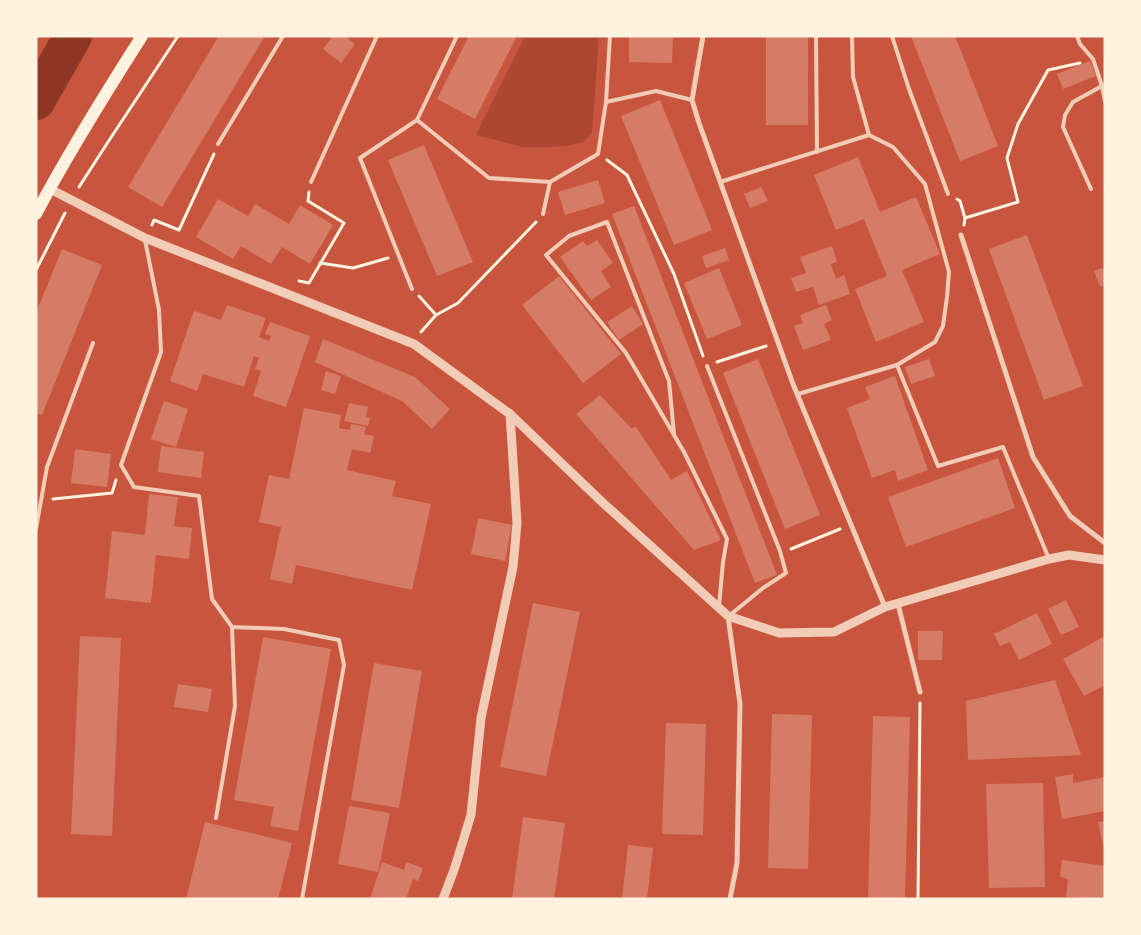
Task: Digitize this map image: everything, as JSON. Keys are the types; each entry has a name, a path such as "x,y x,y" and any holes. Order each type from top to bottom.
{"main road":[{"path":"36,214 142,36"}],"street":[{"path":"703,36 692,100 699,122 778,342 885,607"},
{"path":"50,189 145,238 414,344 510,414 600,501 728,616 779,633 834,632 885,607 1049,559 1069,555 1105,560"},
{"path":"961,235 1033,457 1070,516 1105,543"},
{"path":"443,899 454,870 470,815 481,718 514,567 517,523 510,414"},
{"path":"898,604 920,692"},
{"path":"728,616 740,704 737,863 730,899"}],"lane":[{"path":"218,144 283,36"},
{"path":"311,182 377,36"},
{"path":"412,289 360,158 417,120 457,36"},
{"path":"417,120 489,178 550,182 598,154 606,102 610,36"},
{"path":"816,36 817,152"},
{"path":"852,36 853,77 869,135"},
{"path":"892,36 909,89 948,194"},
{"path":"1077,36 1080,44 1094,60 1105,101"},
{"path":"1090,189 1063,127 1065,115 1073,102 1102,86"},
{"path":"606,102 656,91 692,100"},
{"path":"720,182 869,135 893,147 925,184 949,272 943,326 935,342 897,365 798,394"},
{"path":"544,214 550,182"},
{"path":"674,434 669,381 607,222 568,236 546,255 626,353 684,452 727,539 719,608"},
{"path":"145,238 159,310 161,352 120,465 134,486 199,496 212,599 232,627 235,706 216,818"},
{"path":"36,529 47,468 93,343"},
{"path":"897,365 938,466 1003,447 1049,559"},
{"path":"707,366 781,553 786,573 763,588 728,616"},
{"path":"232,627 284,629 339,640 344,665 302,899"}],"path":[{"path":"36,270 71,201 178,36"},
{"path":"966,218 1018,202 1007,158 1018,124 1048,70 1094,60"},
{"path":"150,230 154,220 179,230 218,144"},
{"path":"598,154 627,175 674,274 707,366 778,342"},
{"path":"291,278 308,283 344,223 308,201 311,182"},
{"path":"948,194 960,200 966,218 961,235"},
{"path":"417,336 436,315 458,303 544,214"},
{"path":"320,263 353,268 399,255"},
{"path":"412,289 436,315"},
{"path":"41,500 112,493 120,465"},
{"path":"781,553 851,525"},
{"path":"918,899 920,692"}],"shaded area":[{"path":"525,36 599,36 592,133 583,142 566,146 523,147 476,135"}],"building":[{"path":"219,36 265,36 162,207 128,187"},
{"path":"333,36 345,36 355,44 341,63 323,49"},
{"path":"469,36 517,36 475,119 437,99"},
{"path":"629,36 673,36 672,63 629,62"},
{"path":"766,36 808,36 808,125 766,125"},
{"path":"911,36 955,36 998,146 960,161"},
{"path":"1090,61 1096,76 1063,89 1057,74"},
{"path":"660,100 712,230 674,245 621,116"},
{"path":"424,145 473,262 437,276 388,160"},
{"path":"858,157 880,212 916,197 940,254 902,270 924,322 876,342 855,289 887,276 864,219 836,230 814,175"},
{"path":"598,180 605,203 565,215 558,192"},
{"path":"761,187 768,201 750,208 744,194"},
{"path":"218,199 248,216 255,204 289,224 300,205 333,225 310,264 282,247 271,264 241,246 233,259 196,237"},
{"path":"634,206 777,575 755,583 612,214"},
{"path":"1027,235 1083,386 1044,400 989,249"},
{"path":"597,240 613,263 601,271 611,287 591,300 560,257 583,241 587,246"},
{"path":"832,246 837,262 831,264 836,279 844,275 850,294 819,305 813,287 796,292 791,278 806,273 800,257"},
{"path":"725,248 729,260 706,268 702,256"},
{"path":"62,249 102,265 42,415 36,413 36,313"},
{"path":"1105,267 1105,285 1100,287 1094,271"},
{"path":"719,268 742,325 707,339 684,283"},
{"path":"559,276 621,354 583,383 522,305"},
{"path":"227,305 266,318 259,337 269,341 271,336 265,334 270,322 310,336 286,407 253,396 261,371 255,369 259,358 254,356 244,387 203,374 197,391 170,381 194,311 221,320"},
{"path":"826,305 832,320 824,324 831,340 803,350 794,326 803,323 800,315"},
{"path":"632,306 643,324 619,340 607,322"},
{"path":"323,339 415,377 450,409 432,429 402,401 315,362"},
{"path":"758,359 820,515 785,529 723,373"},
{"path":"929,359 935,376 911,384 905,367"},
{"path":"326,371 341,376 335,394 321,390"},
{"path":"895,376 928,470 898,481 895,470 872,478 847,408 870,399 865,387"},
{"path":"600,395 631,428 636,427 671,480 687,471 721,540 694,550 576,414"},
{"path":"164,401 188,409 176,447 151,439"},
{"path":"349,403 368,407 366,417 370,418 368,426 344,421"},
{"path":"304,408 341,415 339,428 350,430 351,424 366,427 364,434 374,436 370,453 352,449 347,470 396,481 392,496 431,504 412,590 296,565 292,584 270,579 281,527 259,522 269,475 289,479"},
{"path":"161,446 204,452 201,478 158,472"},
{"path":"75,449 111,454 107,487 71,483"},
{"path":"998,458 1015,508 906,547 888,497"},
{"path":"149,494 178,497 174,526 192,528 189,559 156,555 151,603 105,598 112,531 145,535"},
{"path":"478,518 512,525 505,561 471,554"},
{"path":"1066,600 1079,627 1061,635 1048,609"},
{"path":"533,603 580,612 546,776 500,767"},
{"path":"1037,613 1052,644 1019,660 1010,642 1000,646 994,634"},
{"path":"918,631 943,631 942,660 918,660"},
{"path":"80,636 121,638 112,836 71,834"},
{"path":"1105,636 1105,685 1084,696 1063,659"},
{"path":"263,637 331,649 298,831 270,826 274,807 234,800"},
{"path":"374,663 422,671 399,808 351,800"},
{"path":"1055,680 1081,755 968,760 966,701"},
{"path":"178,684 212,689 208,712 174,707"},
{"path":"772,714 812,715 808,869 768,868"},
{"path":"873,716 910,717 905,899 868,899"},
{"path":"666,723 706,724 703,835 662,834"},
{"path":"1073,774 1073,783 1105,777 1105,811 1062,819 1055,777"},
{"path":"1043,783 1045,887 989,888 986,784"},
{"path":"349,806 390,813 378,872 338,864"},
{"path":"523,817 565,823 554,899 512,899"},
{"path":"1105,821 1105,849 1104,849 1098,822"},
{"path":"205,822 292,843 278,899 186,899"},
{"path":"628,845 653,848 647,899 622,899"},
{"path":"1062,860 1105,866 1105,899 1066,897 1068,879 1060,877"},
{"path":"382,862 404,870 406,862 423,868 418,881 413,879 406,899 370,899"}],"waterway":[{"path":"36,101 73,36"}]}
